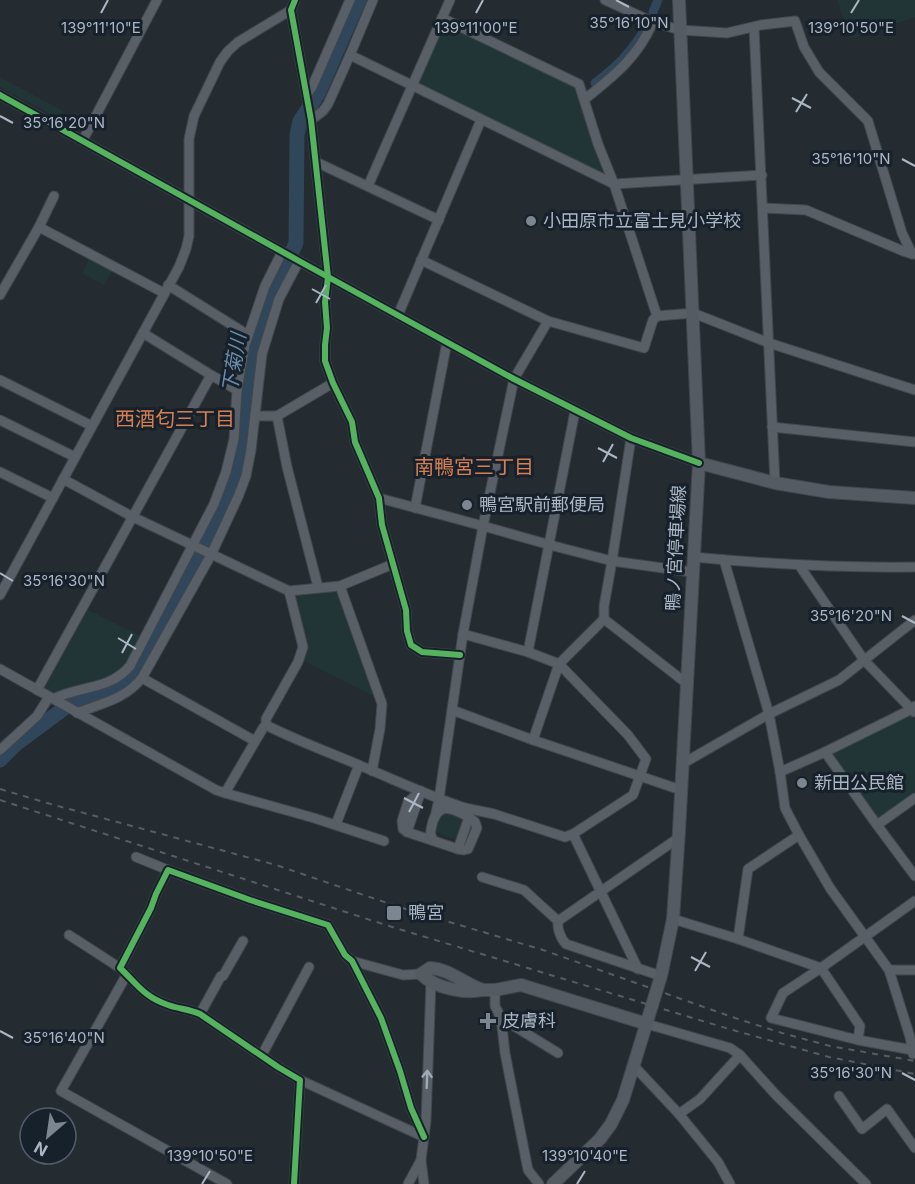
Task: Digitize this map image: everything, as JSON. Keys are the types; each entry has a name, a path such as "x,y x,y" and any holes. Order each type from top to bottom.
{"main road":[{"name":"鴨ノ宮停車場線","path":"553,1184 600,1139 611,1124 623,1100 661,976 673,920 699,462 679,0"},
{"path":"699,462 775,483 829,492 915,498"},
{"path":"426,978 462,992 521,985 646,1024"}],"street":[{"path":"83,140 158,0"},
{"path":"295,0 291,10 312,120 328,277 325,302 327,328 325,361 352,422 355,442 379,498 382,525 406,610 407,631 411,645 422,652 460,655"},
{"path":"307,94 350,0"},
{"path":"312,120 328,104 373,0"},
{"path":"368,186 450,0"},
{"path":"604,0 653,22 680,30 727,33 795,21 804,47 819,72 868,121 902,232 914,254"},
{"path":"0,595 179,267 189,236 189,139 194,116 220,63 238,42 291,10"},
{"path":"442,18 579,84 657,316"},
{"path":"585,99 632,58 653,22"},
{"path":"754,27 775,483"},
{"path":"350,55 614,184 762,175"},
{"path":"0,94 283,253 514,379 631,438 699,462"},
{"path":"398,315 482,120"},
{"path":"316,162 439,220"},
{"path":"0,295 54,196"},
{"path":"763,208 806,210 914,254"},
{"path":"39,227 166,289 248,335"},
{"path":"0,750 53,699 62,694 97,687 125,672 130,666 214,504 226,472 234,439 237,390 248,335 265,286 283,253"},
{"path":"421,260 548,321 644,348 653,320 657,316 693,313 769,343 915,390"},
{"path":"75,712 116,699 129,692 142,678 211,555 246,476 262,354 279,299 298,261"},
{"path":"0,274 9,279"},
{"path":"433,840 430,832 439,799 463,634 514,379 548,321"},
{"path":"142,333 237,390"},
{"path":"415,508 447,342"},
{"path":"37,690 211,375"},
{"path":"0,380 92,426"},
{"path":"255,416 277,416 333,383"},
{"path":"528,652 575,411"},
{"path":"277,416 287,467 318,587"},
{"path":"0,420 75,457"},
{"path":"772,427 915,442"},
{"path":"533,740 559,664 604,619 604,606 631,438"},
{"path":"0,472 53,498"},
{"path":"63,479 133,517 289,591 340,586 393,564"},
{"path":"379,498 612,561 692,572"},
{"path":"693,556 799,565 915,567"},
{"path":"724,560 769,714 785,808 830,888 866,937 889,970 913,1037 913,1052 771,1017 783,993 866,937 915,901"},
{"path":"780,772 914,710 864,660 799,565"},
{"path":"340,586 382,704 372,771"},
{"path":"225,793 266,725 266,719 298,662 303,647 289,591"},
{"path":"604,619 686,683"},
{"path":"682,764 769,714 838,680 915,620"},
{"path":"435,816 443,808 494,814 565,837 633,795 646,759 628,735 559,664 528,652 463,634"},
{"path":"0,669 216,790 336,824 384,841"},
{"path":"142,678 255,741"},
{"path":"452,710 681,790"},
{"path":"266,725 467,812 477,828"},
{"path":"825,752 915,876"},
{"path":"336,824 359,765"},
{"path":"421,791 407,832 459,849 468,849 477,828 494,814"},
{"path":"877,825 913,803"},
{"path":"459,849 467,812"},
{"path":"573,834 638,969"},
{"path":"738,939 748,869 799,835"},
{"path":"661,976 566,945 557,927 558,921 601,890 674,842 678,843"},
{"path":"136,857 250,900 328,925 345,955 352,961 381,1018 411,1108 424,1137"},
{"path":"168,870 124,971 61,1091 227,1184"},
{"path":"482,877 524,890 558,921"},
{"path":"673,920 738,939 821,968 860,1026 858,1040"},
{"path":"69,935 124,971 152,999 200,1014 300,1080 424,1137"},
{"path":"200,1014 243,941"},
{"path":"352,961 403,975 426,978 424,1137 421,1160 424,1184"},
{"path":"262,1055 309,967"},
{"path":"889,970 915,970"},
{"path":"489,990 501,1018 505,1053 528,1170 539,1184"},
{"path":"501,1018 558,1053"},
{"path":"646,1024 730,1048 740,1055 776,1095 866,1184"},
{"path":"679,1113 700,1099 740,1055"},
{"path":"634,1066 679,1113 718,1162 730,1184"},
{"path":"294,1184 300,1080"},
{"path":"839,1096 862,1129 887,1109 915,1148"},
{"path":"408,1184 421,1160"}],"green space":[{"path":"837,0 915,0 915,17 851,39"},
{"path":"444,24 576,87 604,174 417,84"},
{"path":"0,77 63,111 59,119 0,87"},
{"path":"90,257 113,269 104,285 82,273"},
{"path":"337,589 373,696 302,660 293,595"},
{"path":"88,610 141,636 125,666 109,679 51,694 44,689"},
{"path":"910,714 915,720 915,793 877,820 831,754"},
{"path":"446,813 463,819 458,838 443,835 436,829 440,815"}],"waterway":[{"name":"下菊川","path":"0,760 16,744 74,701 111,691 122,685 133,673 215,527 237,475 244,448 250,375 258,336 279,279 296,243 297,135 300,121 318,94 359,0"},
{"path":"653,12 658,0"},
{"path":"595,83 624,58 646,27"}],"railway":[{"path":"0,789 276,865 396,906 543,950 782,1033 830,1046 915,1061"},
{"path":"0,800 389,926 729,1029 829,1057 915,1074"}],"cycle path":[{"path":"295,0 291,10 311,120 328,277 325,302 327,328 325,361 352,422 355,442 379,498 382,525 406,610 407,631 411,645 422,652 460,655"},
{"path":"0,95 514,379 631,438 699,463"},
{"path":"294,1184 300,1080 200,1014 153,998 141,990 120,968 168,870 328,925 345,955 352,961 381,1018 411,1108 424,1137"}],"place":[{"name":"小田原市立富士見小学校","path":"531,221"},
{"name":"鴨宮駅前郵便局","path":"467,505"},
{"name":"新田公民館","path":"802,783"},
{"name":"鴨宮","path":"394,913"},
{"name":"皮膚科","path":"488,1021"}],"district":[{"name":"西酒匂三丁目","path":"175,419"},
{"name":"南鴨宮三丁目","path":"474,467"}]}
